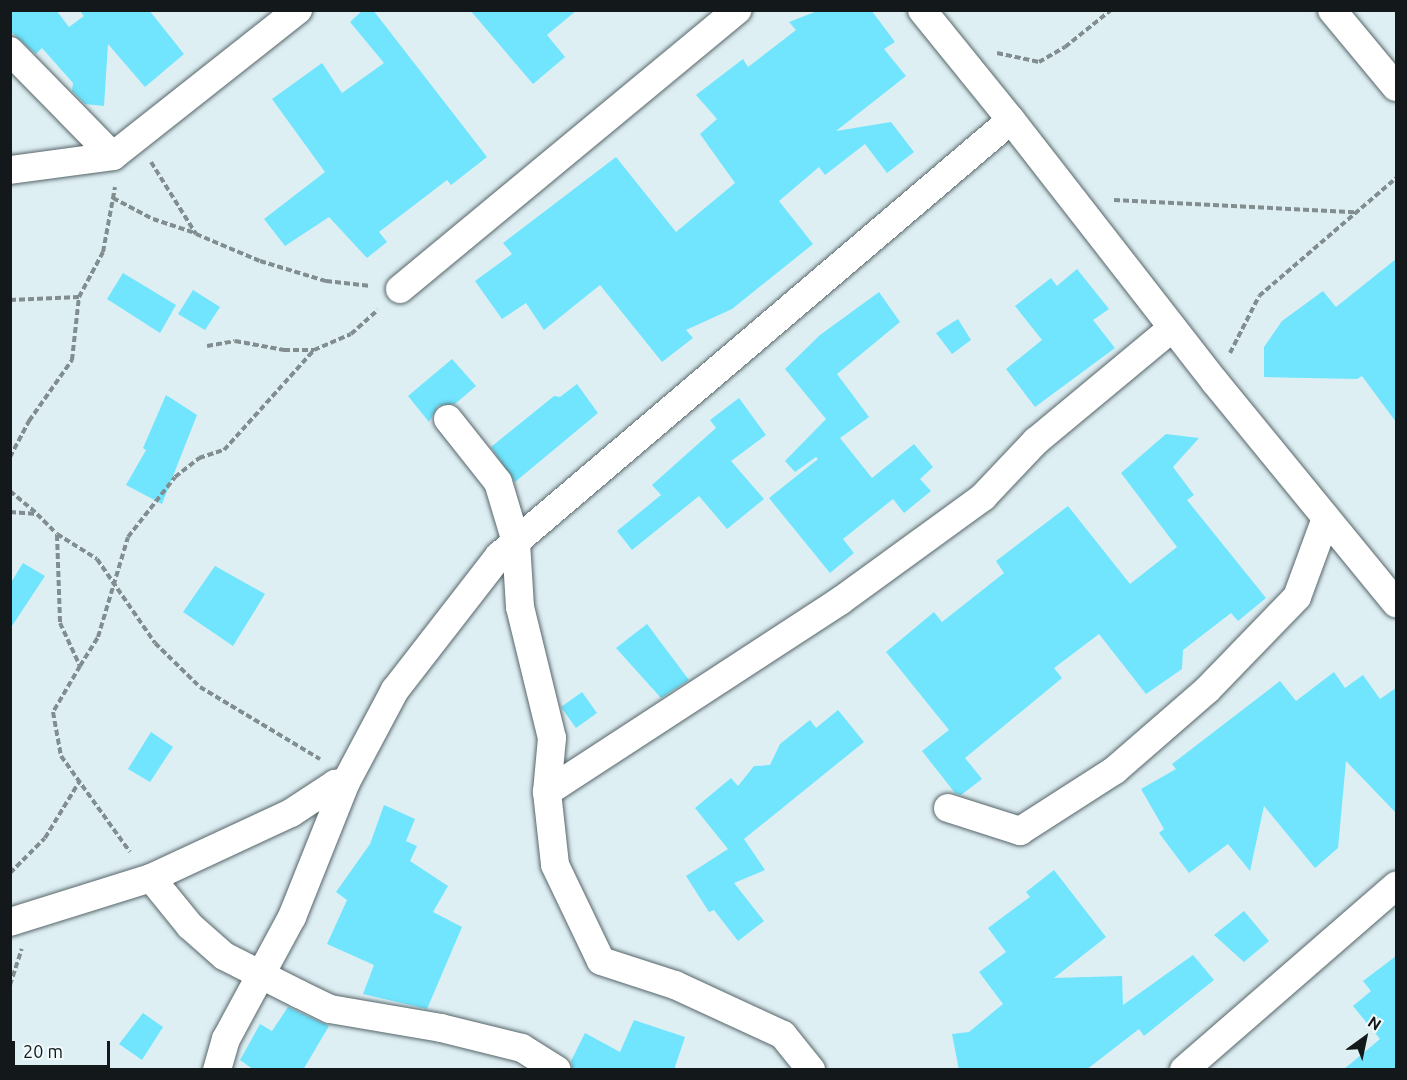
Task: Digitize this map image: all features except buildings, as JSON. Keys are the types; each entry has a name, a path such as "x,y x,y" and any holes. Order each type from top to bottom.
{"street":[{"path":"10,170 113,156 298,10"},
{"path":"400,289 736,10"},
{"path":"922,10 1011,120 1215,382 1396,603"},
{"path":"1332,10 1396,87"},
{"path":"10,51 113,156"},
{"path":"217,1070 226,1039 262,977 292,917 346,782 395,690 499,556 1011,120"},
{"path":"547,792 840,601 983,497 1036,441 1172,328"},
{"path":"448,419 498,482 516,542 520,607 552,738 547,792 555,865 601,961 675,984 783,1035 811,1070"},
{"path":"948,808 1020,831 1115,770 1207,690 1297,597 1326,518"},
{"path":"10,922 152,878 291,813 335,784 346,782"},
{"path":"152,878 190,926 224,956 262,977 330,1009 441,1029 522,1048 557,1070"},
{"path":"1184,1070 1396,886"}],"path":[{"path":"990,51 1039,62 1065,47 1111,10"},
{"path":"10,457 29,421 72,360 79,297 103,252 113,198 113,156 151,161 196,234"},
{"path":"1215,382 1259,296 1396,178"},
{"path":"1068,193 1121,201 1355,212"},
{"path":"113,198 153,219 260,261 326,281 400,289"},
{"path":"207,346 235,341 284,350 314,350 351,334 400,289"},
{"path":"10,300 79,297"},
{"path":"152,878 111,830 61,756 53,712 98,637 128,537 175,477 199,458 224,450 314,350"},
{"path":"10,491 57,534 97,559 114,587 155,643 200,687 318,757 346,782"},
{"path":"10,512 37,514"},
{"path":"57,534 60,623 80,666"},
{"path":"10,873 45,838 79,782"}]}
